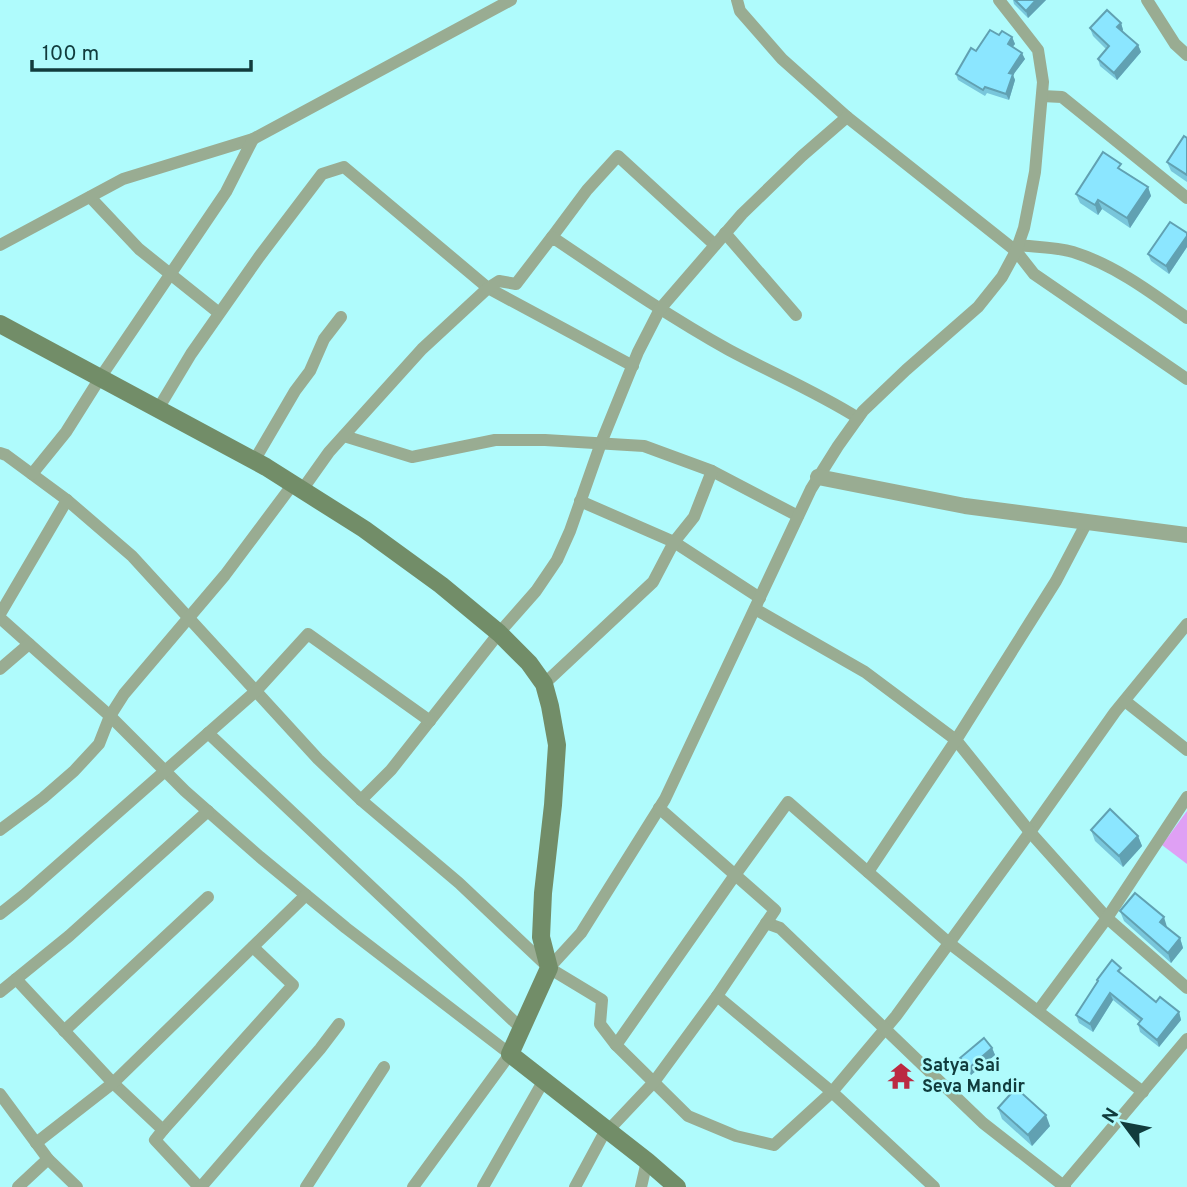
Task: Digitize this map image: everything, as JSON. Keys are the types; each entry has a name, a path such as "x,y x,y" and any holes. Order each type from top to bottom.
{"main road":[{"path":"0,324 254,461 364,528 441,585 499,633 529,663 544,684 557,745 541,937 549,968 510,1054 677,1187"}],"street":[{"path":"0,245 123,179 253,139 511,0"},
{"path":"737,0 740,12 782,59 847,117 1017,248 1034,274 1187,379"},
{"path":"549,968 581,933 659,808 818,477 858,418 906,370 978,307 1002,277 1017,248 1024,228 1035,172 1043,82 1038,50 999,0"},
{"path":"1147,0 1175,44 1187,55"},
{"path":"1042,96 1062,97 1187,198"},
{"path":"361,800 391,770 499,633 536,591 557,560 601,443 660,309 742,214 847,117"},
{"path":"32,474 66,432 100,377 226,192 253,139"},
{"path":"0,830 43,798 99,744 110,716 124,694 297,487 422,349 488,288 499,281 516,284 587,190 618,156 715,245"},
{"path":"158,409 219,313 322,174 344,167 488,288 633,366"},
{"path":"90,197 139,249 219,313"},
{"path":"725,233 796,315"},
{"path":"552,237 660,309 730,350 829,400 858,418"},
{"path":"1017,248 1070,251 1097,261 1142,286 1187,318"},
{"path":"254,461 295,391 310,372 324,339 341,317"},
{"path":"344,436 412,457 495,440 644,446 712,471 798,516"},
{"path":"0,453 67,500 132,556 318,759 361,800 459,883 549,968 603,1000 600,1024 616,1045 688,1116 736,1136 774,1145 832,1091 886,1028 1125,701 1185,629"},
{"path":"544,684 653,582 674,542 694,517 712,471"},
{"path":"818,477 965,506 1187,535"},
{"path":"67,500 0,616 110,716 208,811 346,928 510,1054 412,1187"},
{"path":"580,501 674,542 757,603 865,672 956,740 1030,832 1107,918 1187,988"},
{"path":"868,872 956,740 1056,581 1087,522"},
{"path":"0,914 256,691 308,634 430,721"},
{"path":"0,669 29,643"},
{"path":"1125,701 1187,750"},
{"path":"208,733 522,1029"},
{"path":"1038,1011 1107,918 1187,797"},
{"path":"616,1045 788,802 949,943 1143,1093"},
{"path":"575,1187 602,1137 654,1082 775,910 659,808"},
{"path":"0,992 69,936 208,811"},
{"path":"36,1143 113,1083 306,895"},
{"path":"64,1031 208,897"},
{"path":"766,923 780,928 983,1123 1063,1186 1187,1039"},
{"path":"253,947 293,985 155,1140 200,1187 339,1024"},
{"path":"16,979 113,1083 163,1130"},
{"path":"717,996 832,1091 934,1187"},
{"path":"306,1187 384,1067"},
{"path":"483,1187 544,1080"},
{"path":"1,1098 48,1159 77,1187"},
{"path":"18,1187 48,1159"},
{"path":"640,1187 647,1161"}],"shaded area":[{"path":"1187,811 1187,864 1162,845"}],"building":[{"path":"1015,0 1036,0 1026,11"},
{"path":"1107,10 1121,23 1117,27 1138,45 1114,73 1098,59 1109,46 1090,28"},
{"path":"990,30 999,35 1002,31 1012,37 1008,44 1022,53 1009,73 1013,74 1006,94 985,87 983,90 956,74 971,48 976,51"},
{"path":"1184,136 1187,138 1187,175 1167,162"},
{"path":"1103,152 1121,164 1118,168 1148,187 1127,218 1098,200 1095,205 1076,194"},
{"path":"1170,222 1187,233 1187,236 1166,266 1148,254"},
{"path":"1110,809 1138,836 1119,856 1091,830"},
{"path":"1135,893 1164,917 1160,922 1180,938 1168,953 1120,911"},
{"path":"1112,960 1121,968 1118,971 1156,1002 1160,997 1179,1012 1157,1040 1138,1024 1142,1019 1110,993 1090,1024 1076,1015"},
{"path":"984,1038 992,1048 969,1068 960,1058"},
{"path":"1016,1088 1046,1115 1028,1135 998,1108"}],"place":[{"name":"Satya Sai Seva Mandir","path":"901,1076"}]}
